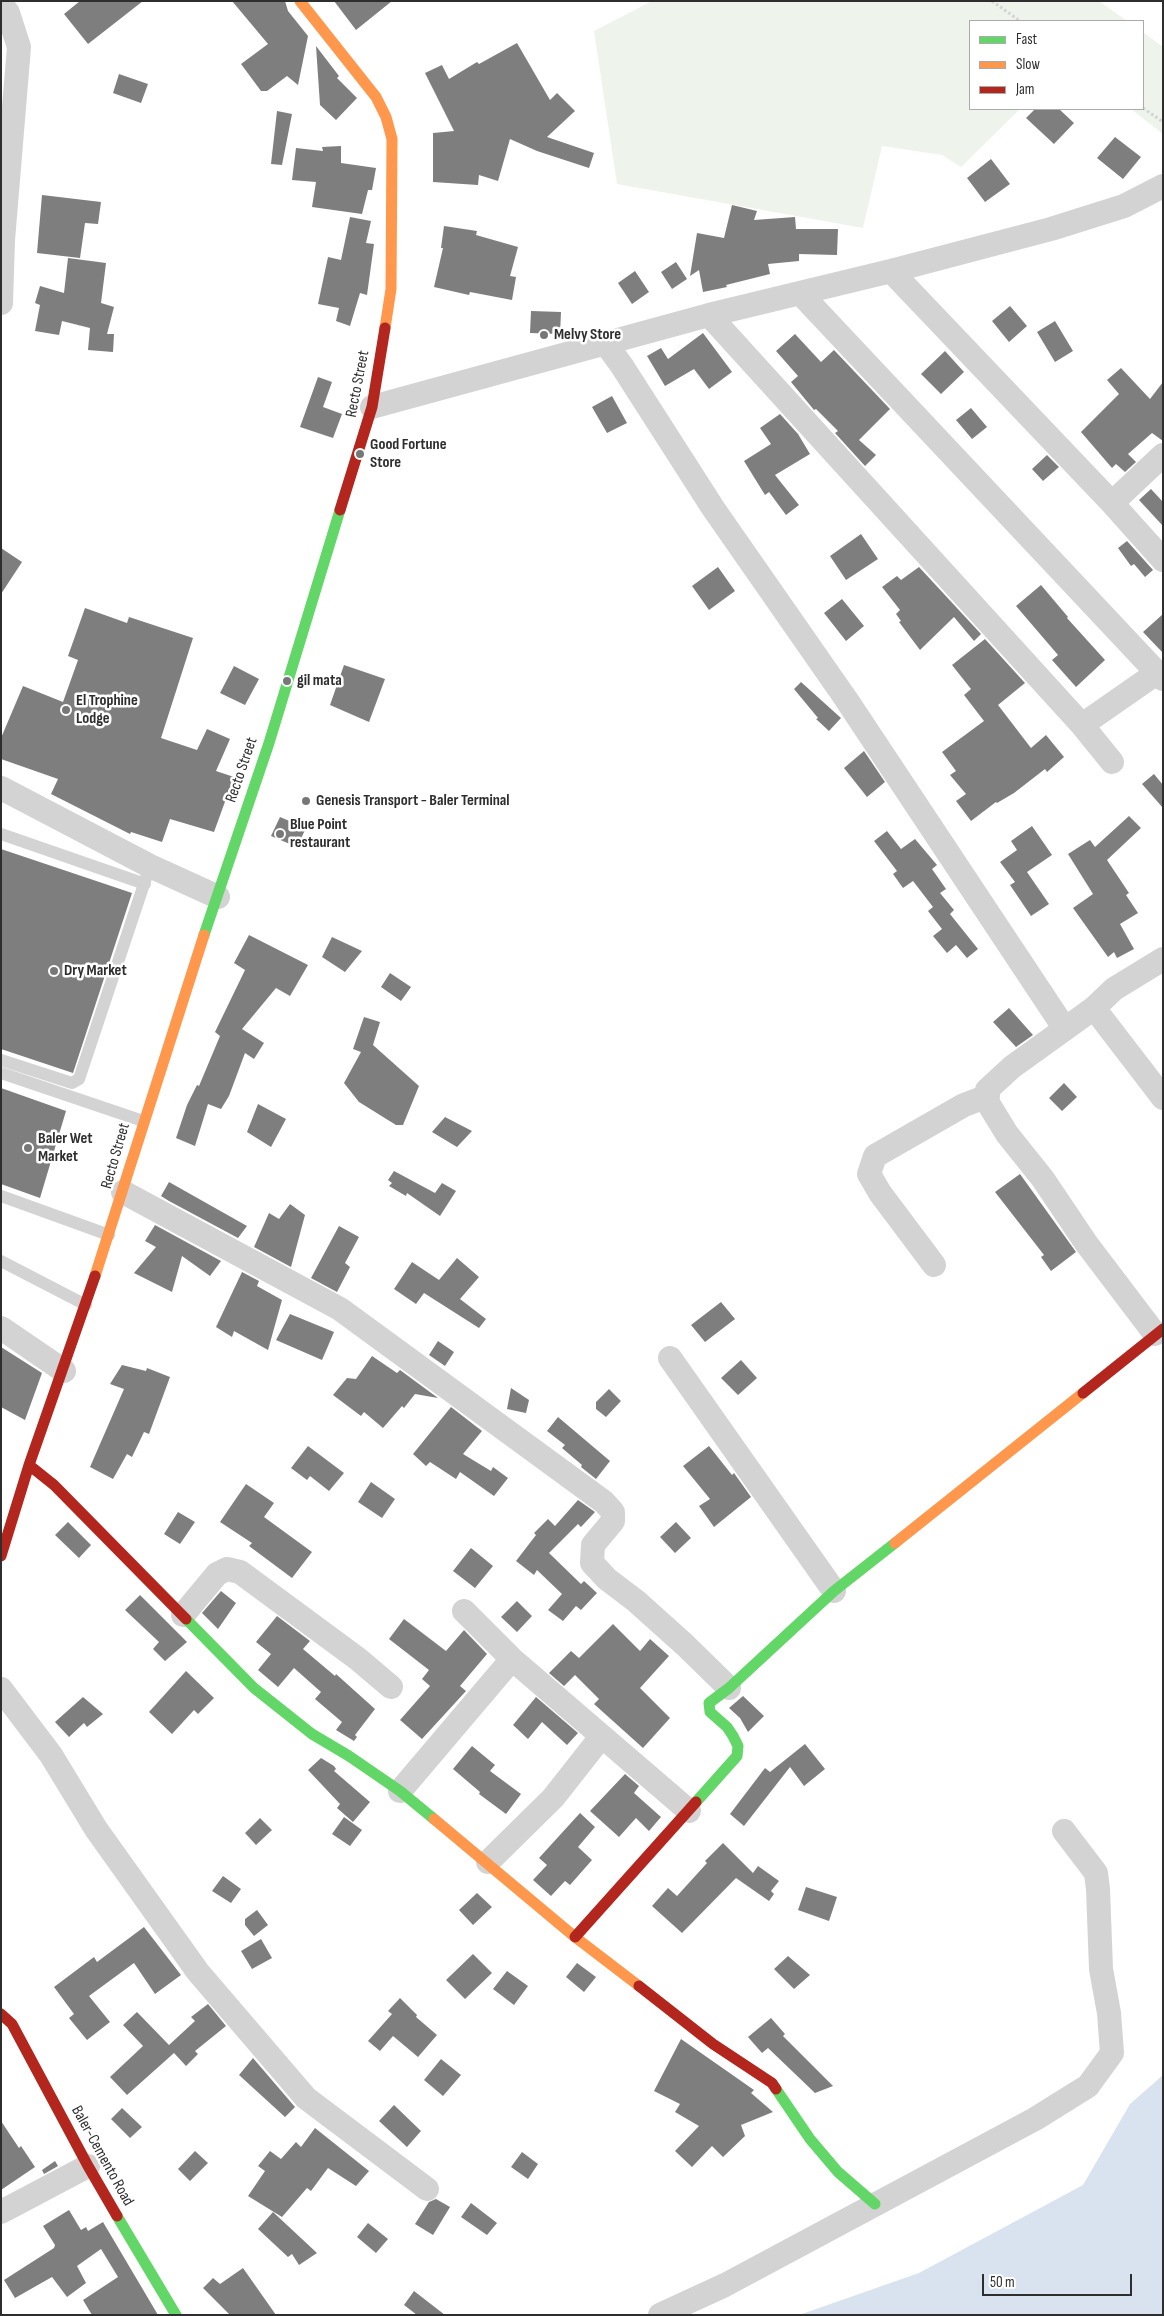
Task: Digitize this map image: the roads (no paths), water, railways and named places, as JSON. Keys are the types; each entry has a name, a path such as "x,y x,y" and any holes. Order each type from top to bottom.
{"street":[{"name":"Recto Street","path":"1,1556 29,1465 86,1306 123,1192 143,1122 272,734 372,407 391,289 392,139 386,117 376,97 300,1"},
{"path":"1,3 8,13 19,47 2,240 1,303"},
{"path":"372,407 709,315 891,271 1079,220 1124,206 1163,186"},
{"path":"891,271 1112,503 1163,560"},
{"path":"800,293 1160,676 1082,725"},
{"path":"709,315 1082,725 1112,762"},
{"path":"606,344 713,508 846,699 1065,1029"},
{"path":"1112,503 1163,455"},
{"path":"1,788 148,875 218,897"},
{"path":"575,1937 737,1756 738,1746 733,1736 727,1727 710,1712 709,1703 729,1688 834,1591 1159,1331 1086,1243 1043,1179 1007,1134 988,1103 987,1090 1012,1067 1094,1008 1114,989 1163,959"},
{"path":"1094,1008 1163,1098"},
{"path":"934,1265 880,1193 869,1174 876,1156 964,1105 988,1096"},
{"path":"123,1192 340,1309 604,1502 613,1512 613,1521 593,1545 592,1563 607,1579 636,1601 685,1645 729,1688"},
{"path":"1,1328 64,1371"},
{"path":"670,1358 834,1591"},
{"path":"29,1465 54,1485 254,1688 312,1734 400,1791 488,1862 575,1937 713,2044 772,2083 810,2139 838,2172 875,2204"},
{"path":"183,1615 217,1574 227,1569 240,1572 358,1659 391,1687"},
{"path":"464,1611 512,1659 689,1811"},
{"path":"400,1791 512,1659"},
{"path":"1,1689 52,1755 102,1837 211,1986 306,2098 427,2189"},
{"path":"488,1862 552,1798 601,1737"},
{"path":"660,2315 725,2285 1035,2119 1088,2086 1112,2053 1109,2013 1101,1969 1098,1889 1096,1873 1064,1831"},
{"name":"Baler-Cemento Road","path":"1,2014 12,2024 88,2166 176,2315"},
{"path":"1,2212 88,2166"}],"lane":[{"path":"1,834 148,875 80,1079 72,1082 1,1060"},
{"path":"1,1073 143,1122"},
{"path":"1,1196 109,1235"},
{"path":"1,1261 86,1306"}],"place":[{"name":"Melvy Store","path":"544,335"},
{"name":"Good Fortune Store","path":"360,454"},
{"name":"gil mata","path":"287,681"},
{"name":"El Trophine Lodge","path":"66,710"},
{"name":"Genesis Transport - Baler Terminal","path":"306,801"},
{"name":"Blue Point restaurant","path":"280,834"},
{"name":"Dry Market","path":"54,971"},
{"name":"Baler Wet Market","path":"28,1148"}]}
